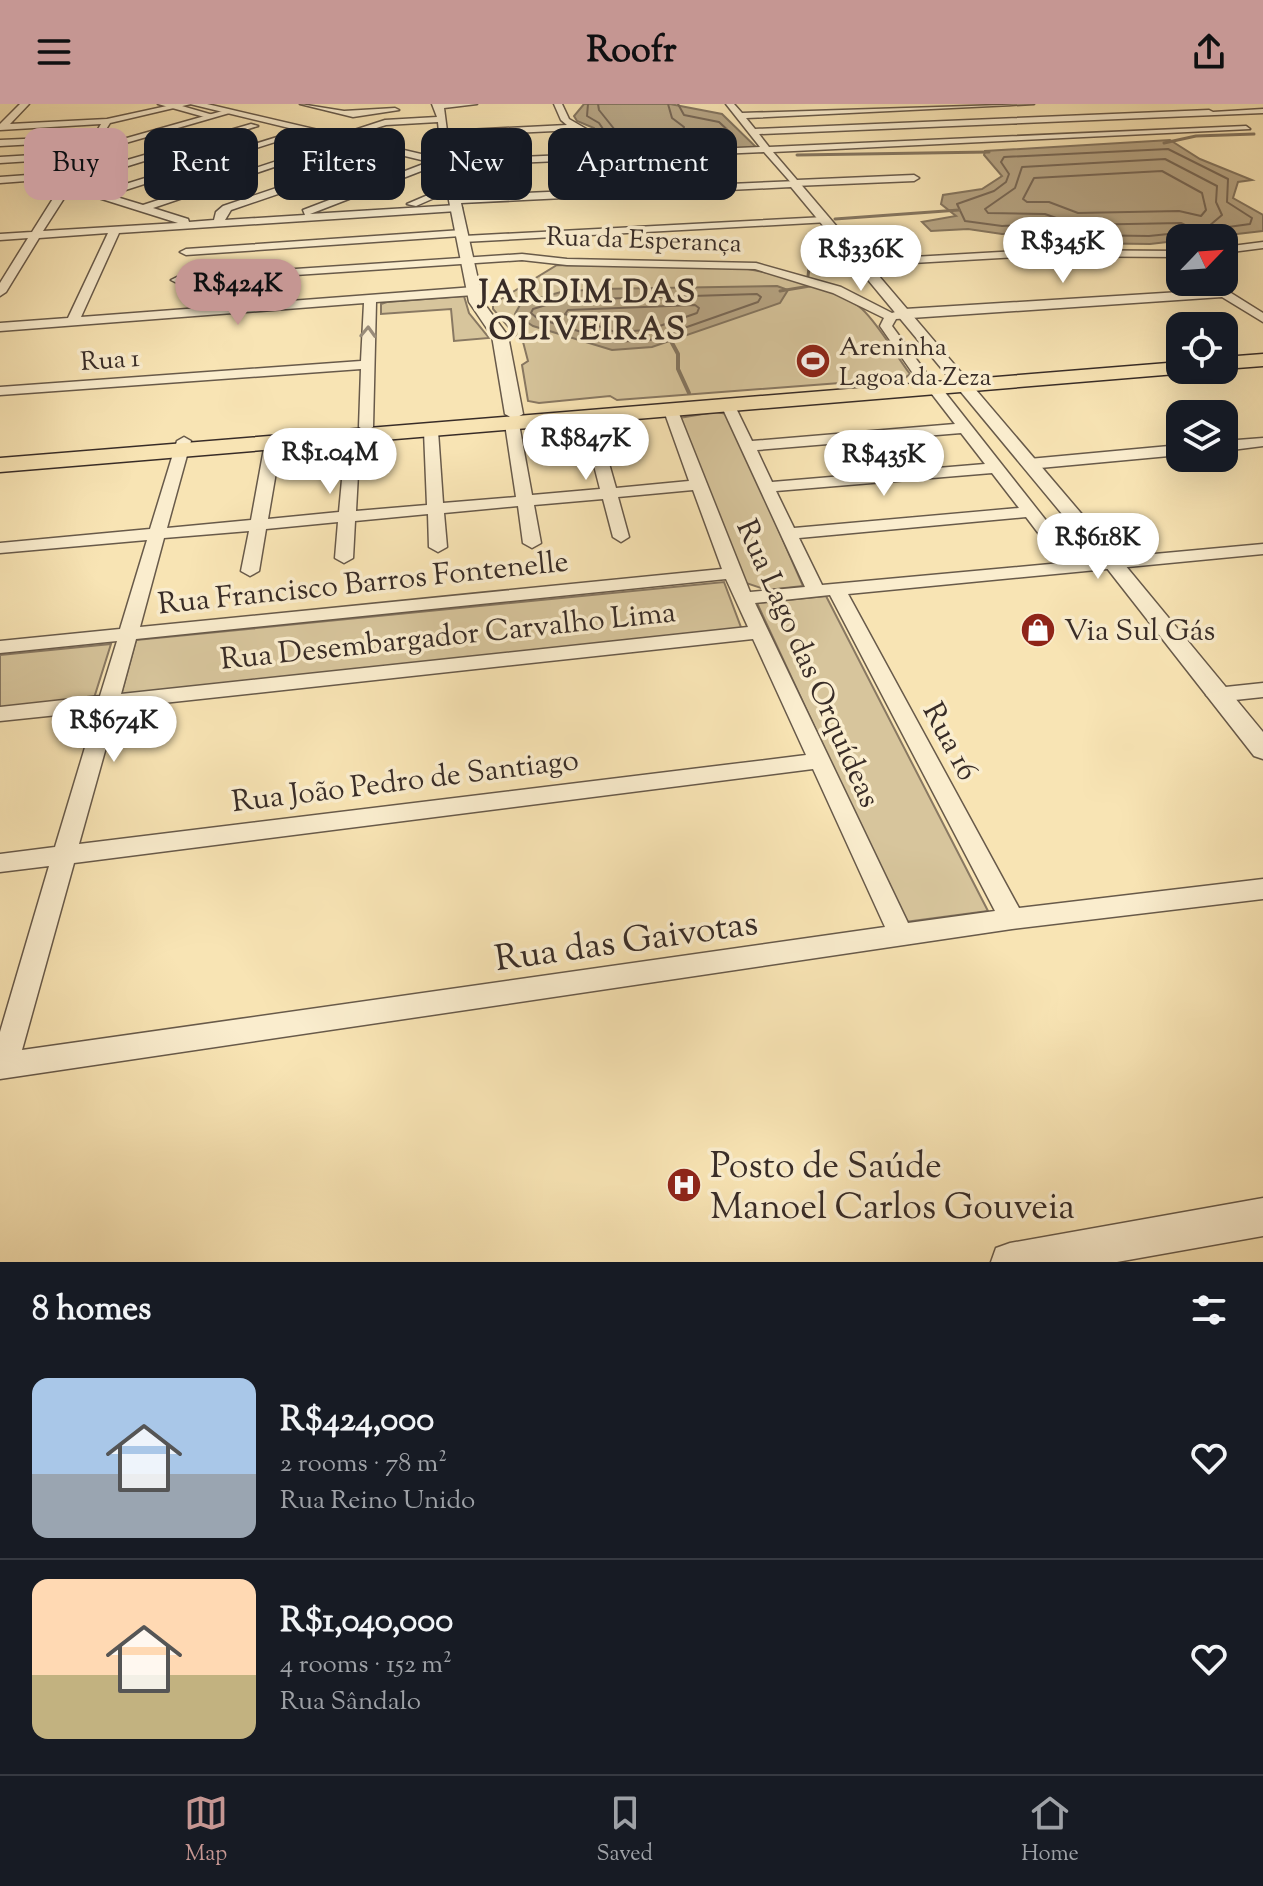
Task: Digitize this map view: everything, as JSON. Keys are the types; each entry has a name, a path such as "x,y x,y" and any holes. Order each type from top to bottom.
{"main road":[{"path":"1238,354 1263,351"},
{"path":"0,465 183,446 930,385 1166,360"},
{"path":"1238,362 1263,360"},
{"path":"961,382 1166,369"},
{"path":"0,455 273,443 360,432 431,431 513,419 589,418 697,405"}],"street":[{"path":"4,123 25,104"},
{"path":"4,123 187,104"},
{"path":"195,104 288,128"},
{"path":"304,104 385,123"},
{"path":"371,128 438,109 473,104"},
{"path":"558,104 565,120 577,127"},
{"path":"730,104 860,263 898,315 961,382 1113,563 1263,750"},
{"path":"794,104 806,110 823,129"},
{"path":"1009,104 1037,120"},
{"path":"1016,104 1037,120"},
{"path":"741,116 806,110 1030,104"},
{"path":"1097,104 1122,116"},
{"path":"1106,104 1122,116"},
{"path":"737,151 1251,131 1189,104"},
{"path":"4,123 107,121 166,105 274,131"},
{"path":"952,106 1000,140"},
{"path":"891,107 914,125"},
{"path":"426,109 438,109"},
{"path":"343,113 412,110"},
{"path":"754,132 1263,111"},
{"path":"128,141 229,112"},
{"path":"103,128 107,121"},
{"path":"1017,121 1045,138"},
{"path":"128,163 254,126"},
{"path":"532,129 577,127"},
{"path":"869,127 889,145"},
{"path":"128,186 274,141"},
{"path":"0,143 24,142"},
{"path":"0,160 24,158"},
{"path":"144,208 274,163"},
{"path":"287,219 421,168"},
{"path":"532,195 914,178"},
{"path":"0,180 24,180"},
{"path":"219,224 221,212 227,208 274,192"},
{"path":"0,292 58,200"},
{"path":"116,200 194,224"},
{"path":"393,212 450,200"},
{"path":"0,237 393,212 450,200"},
{"path":"455,200 478,308 500,336 532,543"},
{"path":"186,252 825,220"},
{"path":"172,297 194,224"},
{"path":"73,321 115,230"},
{"path":"543,235 550,260"},
{"path":"1238,248 1263,245"},
{"path":"860,263 1036,253 1164,254"},
{"name":"Rua da Esperança","path":"172,297 467,259 522,257 741,264 808,280 898,315"},
{"path":"0,265 17,264"},
{"path":"0,327 73,321 172,297 370,300 474,291"},
{"path":"1073,567 886,326 898,315 1180,296"},
{"path":"1229,296 1263,318"},
{"path":"344,558 367,365 370,300"},
{"name":"Rua 1","path":"0,391 367,365"},
{"name":"Rua Lago das Orquídeas","path":"697,405 747,446 788,534 827,591"},
{"name":"Rua Lago das Orquídeas","path":"697,405 699,485 732,573 817,761 901,935"},
{"path":"589,418 621,537"},
{"path":"747,446 966,428"},
{"path":"431,431 438,547"},
{"path":"1238,445 1263,442"},
{"path":"250,571 273,443"},
{"path":"2,1066 183,446"},
{"path":"1029,464 1166,451"},
{"path":"767,487 997,468"},
{"path":"0,548 699,485"},
{"path":"788,534 1030,512"},
{"path":"744,598 1263,549"},
{"name":"Rua Francisco Barros Fontenelle","path":"0,647 732,573"},
{"name":"Rua 16","path":"827,591 1012,919"},
{"name":"Rua Desembargador Carvalho Lima","path":"0,714 759,632"},
{"path":"1216,695 1263,690"},
{"name":"Rua João Pedro de Santiago","path":"0,863 817,761"},
{"name":"Rua das Gaivotas","path":"2,1066 1012,919 1263,889"},
{"path":"1010,1262 1107,1254 1263,1217"}],"shaded area":[{"path":"557,265 733,267 800,282 837,294 862,309 910,374 905,378 617,400 610,396 539,403 528,401 522,365 528,361 522,338 516,336 493,309 493,304"},
{"path":"464,296 469,313 489,338 454,341 451,309 381,314 381,304 387,302"},
{"path":"715,412 728,414 803,586 767,590 746,583 679,418"},
{"path":"724,582 742,630 121,695 136,640"},
{"path":"826,596 988,911 905,922 757,603"},
{"path":"111,644 94,698 0,708 0,655"}],"water":[{"path":"584,104 670,104 722,114 736,128 594,128 577,121 574,116"},
{"path":"737,129 757,148 737,149"},
{"path":"1170,140 1200,159 1252,180 1238,182 1233,198 1263,215 1263,231 1238,234 1238,224 1166,224 1166,242 1150,244 1072,243 1043,232 931,231 922,222 956,216 941,204 943,195 982,189 1002,176 984,155 985,151"},
{"path":"777,286 788,290 780,303 652,347 612,350 533,326 515,314 521,303 561,292"}],"waterway":[{"path":"1164,143 1196,136 1254,134"},
{"path":"797,155 989,152"},
{"path":"835,219 959,210"},
{"path":"808,276 809,268 826,260 816,251"},
{"path":"780,291 810,286"},
{"path":"675,335 671,341 678,354 678,369 689,393"}],"place":[{"name":"Areninha Lagoa da Zeza","path":"813,361"},
{"name":"Via Sul Gás","path":"1038,630"},
{"name":"Posto de Saúde Manoel Carlos Gouveia","path":"684,1185"}],"district":[{"name":"JARDIM DAS OLIVEIRAS","path":"588,310"}]}
